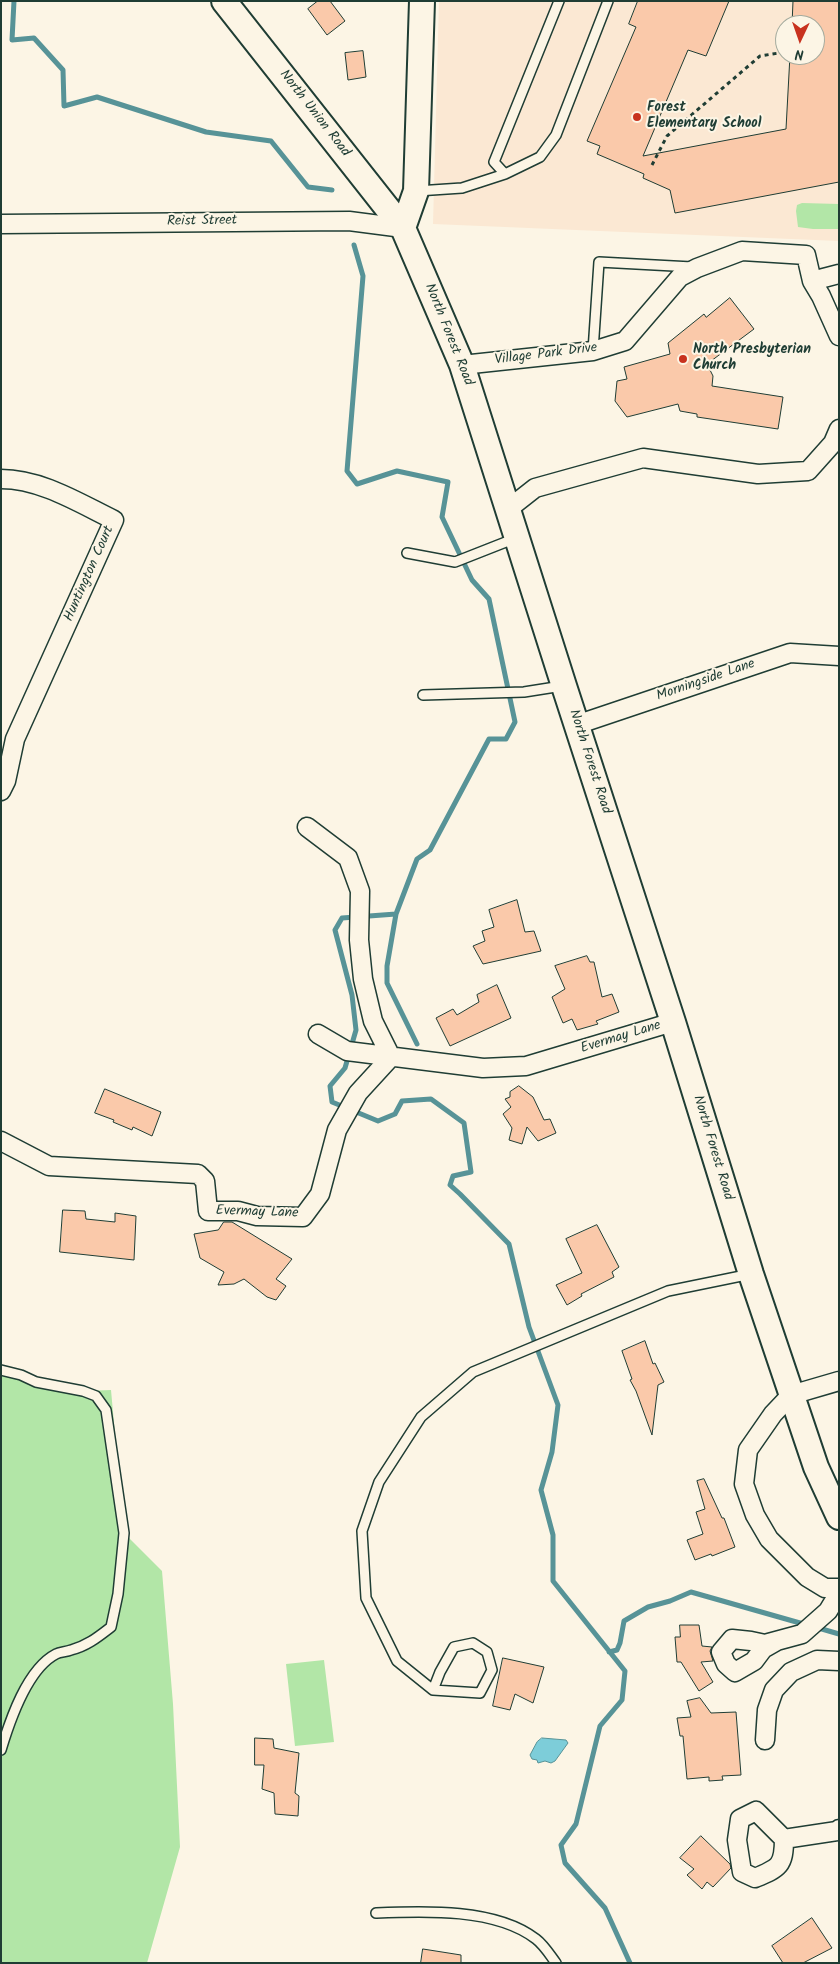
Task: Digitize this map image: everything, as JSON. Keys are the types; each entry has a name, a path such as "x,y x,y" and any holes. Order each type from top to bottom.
{"main road":[{"name":"North Union Road","path":"224,1 403,228"},
{"path":"403,228 416,191 422,1"},
{"name":"North Forest Road","path":"403,228 462,365 576,725 673,1022 751,1274 816,1467 839,1517"}],"street":[{"name":"Reist Street","path":"1,224 349,221 403,228"},
{"name":"Village Park Drive","path":"462,365 593,350 625,341 680,277 697,268 742,251 806,255 812,281 839,336"},
{"path":"812,281 839,274"},
{"path":"507,510 535,488 643,458 758,474 808,471 832,443 839,429"},
{"name":"Huntington Court","path":"1,479 27,482 45,488 114,520 8,744 6,781 1,791"},
{"name":"Morningside Lane","path":"576,725 790,653 839,656"},
{"path":"307,827 348,858 360,890 359,940 363,979 373,1020 391,1057"},
{"name":"Evermay Lane","path":"318,1034 347,1051 483,1068 526,1066 673,1022"},
{"name":"Evermay Lane","path":"1,1141 49,1166 198,1174 204,1181 208,1211 238,1211 256,1216 303,1217 320,1194 337,1130 353,1100 391,1057"},
{"path":"839,1381 791,1395 773,1414 748,1450 744,1484 755,1515 770,1539 807,1576 825,1588 839,1588"},
{"path":"777,1641 802,1634 828,1611 839,1592"},
{"path":"765,1740 767,1710 774,1690 791,1672 817,1660 839,1661"},
{"path":"784,1840 837,1831 839,1829"}],"lane":[{"path":"505,174 494,162 559,1"},
{"path":"416,191 462,188 505,174 540,157 556,135 608,1"},
{"path":"593,350 599,262 697,268"},
{"path":"407,553 455,562 516,537"},
{"path":"423,694 524,692 564,686"},
{"path":"433,1690 440,1672 454,1647 473,1643 487,1652 492,1670 480,1693 433,1690 397,1661 366,1598 362,1531 380,1482 421,1416 473,1372 668,1291 751,1274"},
{"path":"1,1370 16,1373 36,1382 83,1391 96,1396 106,1410 124,1533 118,1594 111,1627 90,1643 71,1651 56,1654 34,1672 10,1722 1,1750"},
{"path":"376,1913 422,1911 492,1918 516,1926 538,1940 556,1963"}],"path":[{"path":"652,165 667,136 760,56 775,54"}],"shaded area":[{"name":"Forest Elementary School","path":"439,1 839,1 839,241 433,224"}],"green space":[{"path":"802,203 839,204 839,229 798,227 797,205"},
{"path":"1,1375 83,1391 111,1390 124,1533 162,1571 173,1704 180,1847 147,1963 1,1963"},
{"path":"324,1660 334,1742 295,1746 286,1664"}],"water":[{"path":"542,1738 566,1740 568,1743 555,1761 551,1763 545,1761 538,1763 530,1755 537,1742"}],"building":[{"path":"318,1 330,1 345,21 327,35 308,9"},
{"name":"Forest Elementary School","path":"638,1 729,1 706,56 688,50 643,156 786,129 789,65 825,65 825,15 792,15 793,1 839,1 839,182 675,213 670,190 643,178 644,174 597,154 600,146 587,141 636,27 629,24"},
{"path":"363,51 366,77 348,80 345,53"},
{"name":"North Presbyterian Church","path":"730,298 754,329 707,364 713,376 712,386 783,397 778,429 697,417 697,414 680,411 678,404 627,417 615,401 617,381 627,379 624,367 670,354 668,343 704,314 706,317"},
{"path":"517,900 525,932 534,931 541,951 483,964 473,946 485,941 482,931 494,927 489,910"},
{"path":"587,956 590,962 594,962 602,997 612,994 619,1012 596,1021 598,1024 577,1030 572,1019 563,1023 552,997 565,989 555,966"},
{"path":"497,985 511,1018 450,1046 436,1018 453,1009 457,1015 479,1002 477,995"},
{"path":"519,1086 533,1097 544,1120 550,1119 556,1133 538,1141 527,1127 522,1144 509,1140 512,1128 503,1114 511,1107 505,1099 510,1097 510,1092"},
{"path":"105,1089 161,1112 152,1136 133,1127 132,1130 113,1122 114,1120 95,1113"},
{"path":"63,1210 85,1211 86,1219 115,1222 115,1213 136,1216 134,1260 60,1252"},
{"path":"224,1222 232,1222 292,1259 276,1279 286,1286 276,1300 267,1297 244,1279 234,1284 218,1285 224,1272 200,1258 194,1234 218,1230"},
{"path":"597,1225 619,1267 612,1272 614,1277 581,1294 582,1296 567,1305 556,1285 582,1273 566,1239"},
{"path":"645,1341 653,1364 655,1363 664,1382 658,1385 652,1435 630,1380 632,1379 622,1351"},
{"path":"704,1479 722,1518 724,1518 735,1547 695,1560 687,1540 703,1534 696,1512 705,1509 697,1481"},
{"path":"680,1625 699,1625 702,1646 712,1647 710,1651 713,1661 701,1662 713,1682 699,1691 681,1662 677,1662 675,1637 680,1637"},
{"path":"503,1658 544,1667 533,1703 515,1694 510,1710 493,1706"},
{"path":"700,1698 711,1713 736,1712 741,1775 722,1776 723,1780 709,1781 709,1777 687,1779 683,1736 680,1736 677,1718 691,1717 687,1701"},
{"path":"255,1738 273,1739 274,1748 299,1753 295,1793 299,1796 298,1816 275,1814 274,1793 262,1789 264,1765 255,1765"},
{"path":"701,1836 730,1864 731,1868 713,1887 707,1882 702,1889 687,1875 694,1869 680,1858"},
{"path":"812,1918 832,1948 803,1963 783,1963 772,1946"},
{"path":"423,1949 461,1955 461,1963 421,1963"}],"waterway":[{"path":"14,1 12,40 34,38 63,70 64,106 97,97 206,132 271,141 308,187 332,190"},
{"path":"354,245 363,276 347,471 357,484 397,471 448,482 442,517 472,580 489,599 515,722 506,739 489,739 430,850 417,859 396,914 342,918 335,930 352,995 356,1030 345,1068 330,1086 332,1102 378,1121 395,1114 402,1101 431,1099 464,1123 471,1172 453,1176 450,1185 509,1244 529,1327 558,1405 552,1452 541,1490 553,1535 553,1581 625,1671 622,1700 600,1726 576,1824 561,1845 565,1863 605,1908 630,1963"},
{"path":"396,914 387,966 387,983 417,1044"},
{"path":"609,1652 617,1650 624,1621 648,1607 670,1601 691,1592 807,1625"},
{"path":"815,1627 839,1634"}],"place":[{"name":"Forest Elementary School","path":"637,117"},
{"name":"North Presbyterian Church","path":"683,359"}]}
